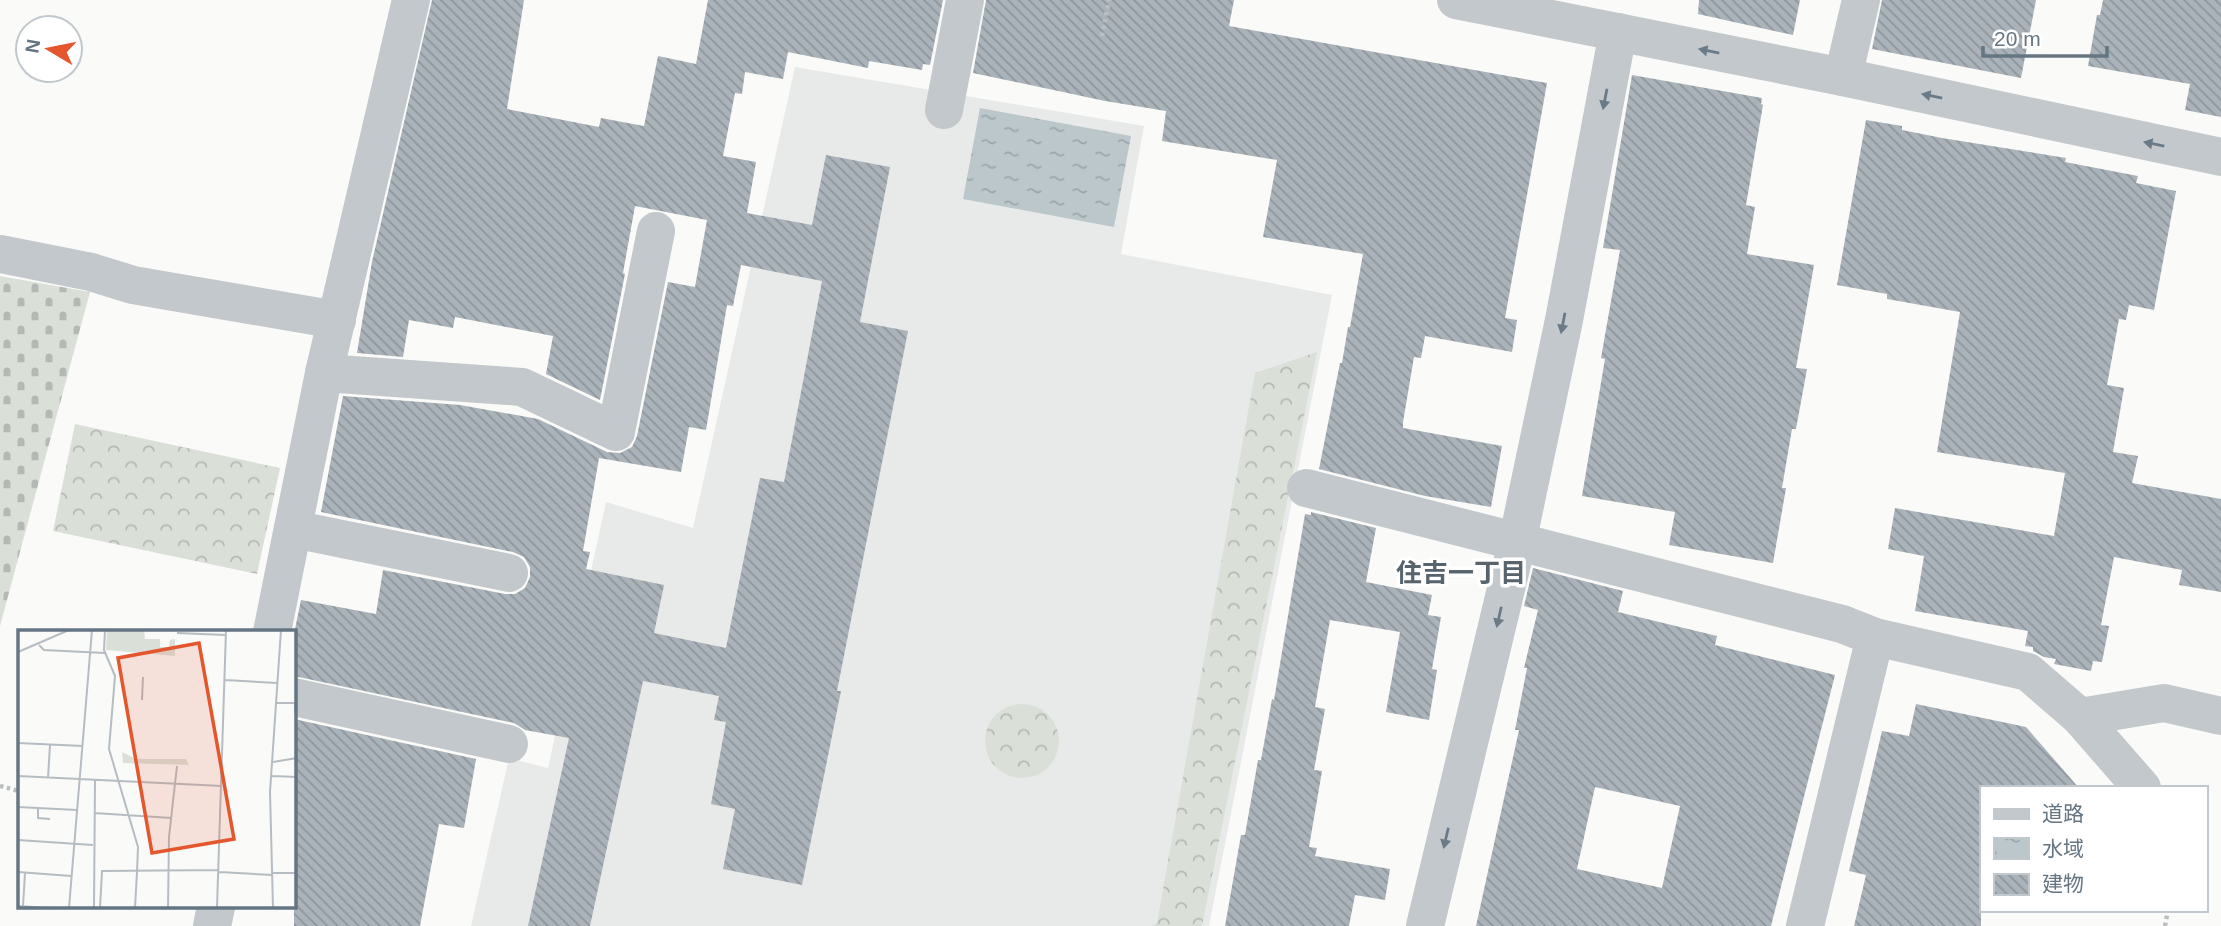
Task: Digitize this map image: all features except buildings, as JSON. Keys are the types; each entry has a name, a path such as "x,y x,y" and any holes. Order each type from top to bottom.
{"street":[{"path":"272,630 324,373 411,0"},
{"path":"944,110 965,0"},
{"path":"1456,0 1843,77 2221,157"},
{"path":"1843,77 1861,0"},
{"path":"1425,926 1517,543 1564,320 1618,32"},
{"path":"324,373 522,387 616,432 656,230"},
{"path":"0,254 91,272 133,285 337,320"},
{"path":"1306,488 1842,624 1875,637 2028,672 2080,717 2140,786"},
{"path":"293,529 509,573"},
{"path":"1805,926 1875,637"},
{"path":"296,697 509,744"},
{"path":"2080,717 2164,703 2221,716"},
{"path":"212,926 216,908"}],"path":[{"path":"1102,36 1109,0"},
{"path":"0,786 18,791"}],"shaded area":[{"path":"795,67 1144,126 1121,254 1332,295 1209,926 471,926 509,758 548,768 606,502 693,528"}],"green space":[{"path":"0,276 90,292 0,626"},
{"path":"1317,352 1202,926 1151,926 1157,923 1255,373"},
{"path":"75,424 280,468 257,574 53,531"},
{"path":"1022,704 1036,707 1048,715 1056,727 1059,741 1056,755 1048,767 1036,775 1022,778 1008,775 996,767 988,755 985,741 988,727 996,715 1008,707"}],"water":[{"path":"980,108 1131,136 1114,227 963,199"}],"district":[{"name":"住吉一丁目","path":"1461,573"}]}
